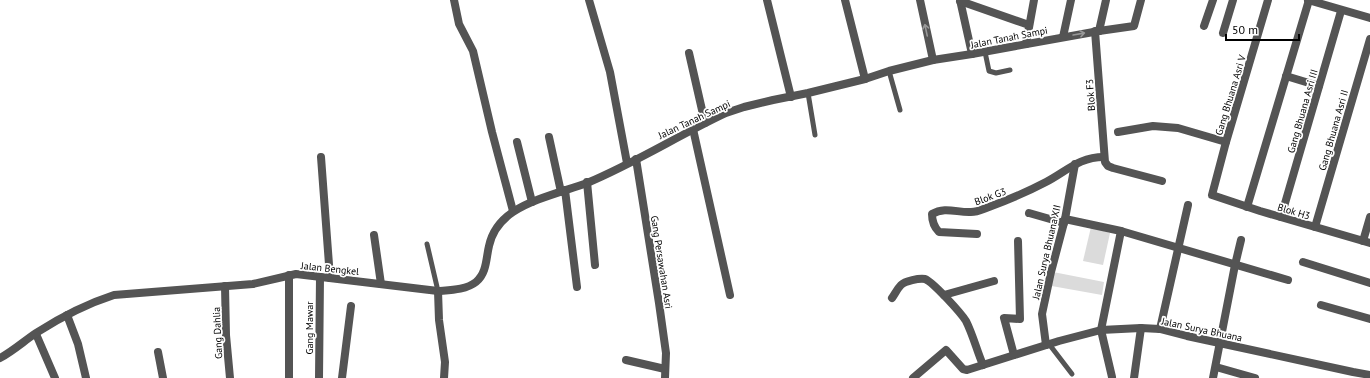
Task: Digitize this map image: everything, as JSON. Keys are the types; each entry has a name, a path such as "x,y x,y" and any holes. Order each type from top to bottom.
{"street":[{"path":"454,0 459,24 473,52 513,211"},
{"path":"589,0 610,72 627,163"},
{"path":"767,0 791,97"},
{"path":"845,0 865,79"},
{"path":"920,0 933,60"},
{"path":"960,0 1029,25"},
{"path":"960,0 972,54"},
{"path":"1026,44 1034,0"},
{"path":"1063,37 1071,0"},
{"name":"Blok F3","path":"1104,157 1097,31 1106,0"},
{"name":"Jalan Tanah Sampi","path":"438,290 460,288 476,282 483,274 491,238 498,224 513,211 532,202 587,182 726,114 744,107 808,94 933,60 1097,31 1134,26 1141,0"},
{"path":"1204,26 1213,0"},
{"path":"1223,33 1233,0"},
{"name":"Gang Bhuana Asri V","path":"1212,195 1268,0"},
{"path":"1247,207 1308,0 1370,18"},
{"name":"Gang Bhuana Asri III","path":"1281,217 1341,10"},
{"name":"Gang Bhuana Asri II","path":"1315,227 1370,39"},
{"path":"689,53 705,123"},
{"path":"1286,76 1319,86"},
{"path":"1118,132 1153,126 1178,128 1226,142"},
{"path":"693,129 730,295"},
{"path":"549,137 563,191 577,287"},
{"path":"517,142 532,202"},
{"path":"321,157 330,278"},
{"path":"1104,157 1106,165 1110,167 1162,181"},
{"name":"Blok G3","path":"977,234 938,232 935,229 932,214 941,210 967,212 980,211 1013,198 1046,182 1086,159 1104,157"},
{"name":"Gang Persawahan Asri","path":"636,159 660,303 666,354 665,378"},
{"name":"Jalan Surya Bhuana XII","path":"1048,344 1042,314 1064,221 1075,164"},
{"path":"587,182 595,265"},
{"name":"Blok H3","path":"1212,195 1247,207 1366,242"},
{"path":"1160,329 1188,205"},
{"path":"1029,213 1121,231 1178,246 1235,265 1288,280"},
{"path":"1366,242 1370,217"},
{"path":"1112,377 1101,330 1121,231"},
{"path":"374,235 381,284"},
{"path":"1214,378 1219,343 1235,265 1242,240"},
{"path":"1014,355 1004,318 1020,319 1018,241"},
{"path":"1303,262 1370,283"},
{"name":"Jalan Bengkel","path":"0,358 67,315 93,302 114,295 253,284 296,274 438,290"},
{"path":"289,275 289,378"},
{"name":"Gang Mawar","path":"319,378 320,277"},
{"path":"892,298 900,286 919,279 928,281 944,295 965,321 983,365"},
{"path":"944,295 994,281"},
{"name":"Gang Dahlia","path":"225,286 226,335 230,378"},
{"path":"438,290 439,320 445,362 444,378"},
{"path":"342,378 351,306"},
{"path":"1321,306 1370,319"},
{"path":"67,315 78,344 86,378"},
{"path":"1134,378 1140,328"},
{"name":"Jalan Surya Bhuana","path":"913,378 946,350 964,370 1048,344 1101,330 1140,328 1160,329 1345,374 1370,375"},
{"path":"36,334 55,378"},
{"path":"158,352 162,378"},
{"path":"626,360 665,369"},
{"path":"1216,367 1255,378"}],"lane":[{"path":"985,52 989,71 996,73 1010,70"},
{"path":"889,71 900,110"},
{"path":"808,94 815,135"},
{"path":"427,244 438,290"},
{"path":"1048,344 1072,374"}],"shaded area":[{"path":"1091,227 1110,233 1103,265 1083,261"},
{"path":"1048,271 1104,282 1102,295 1046,285"}]}
